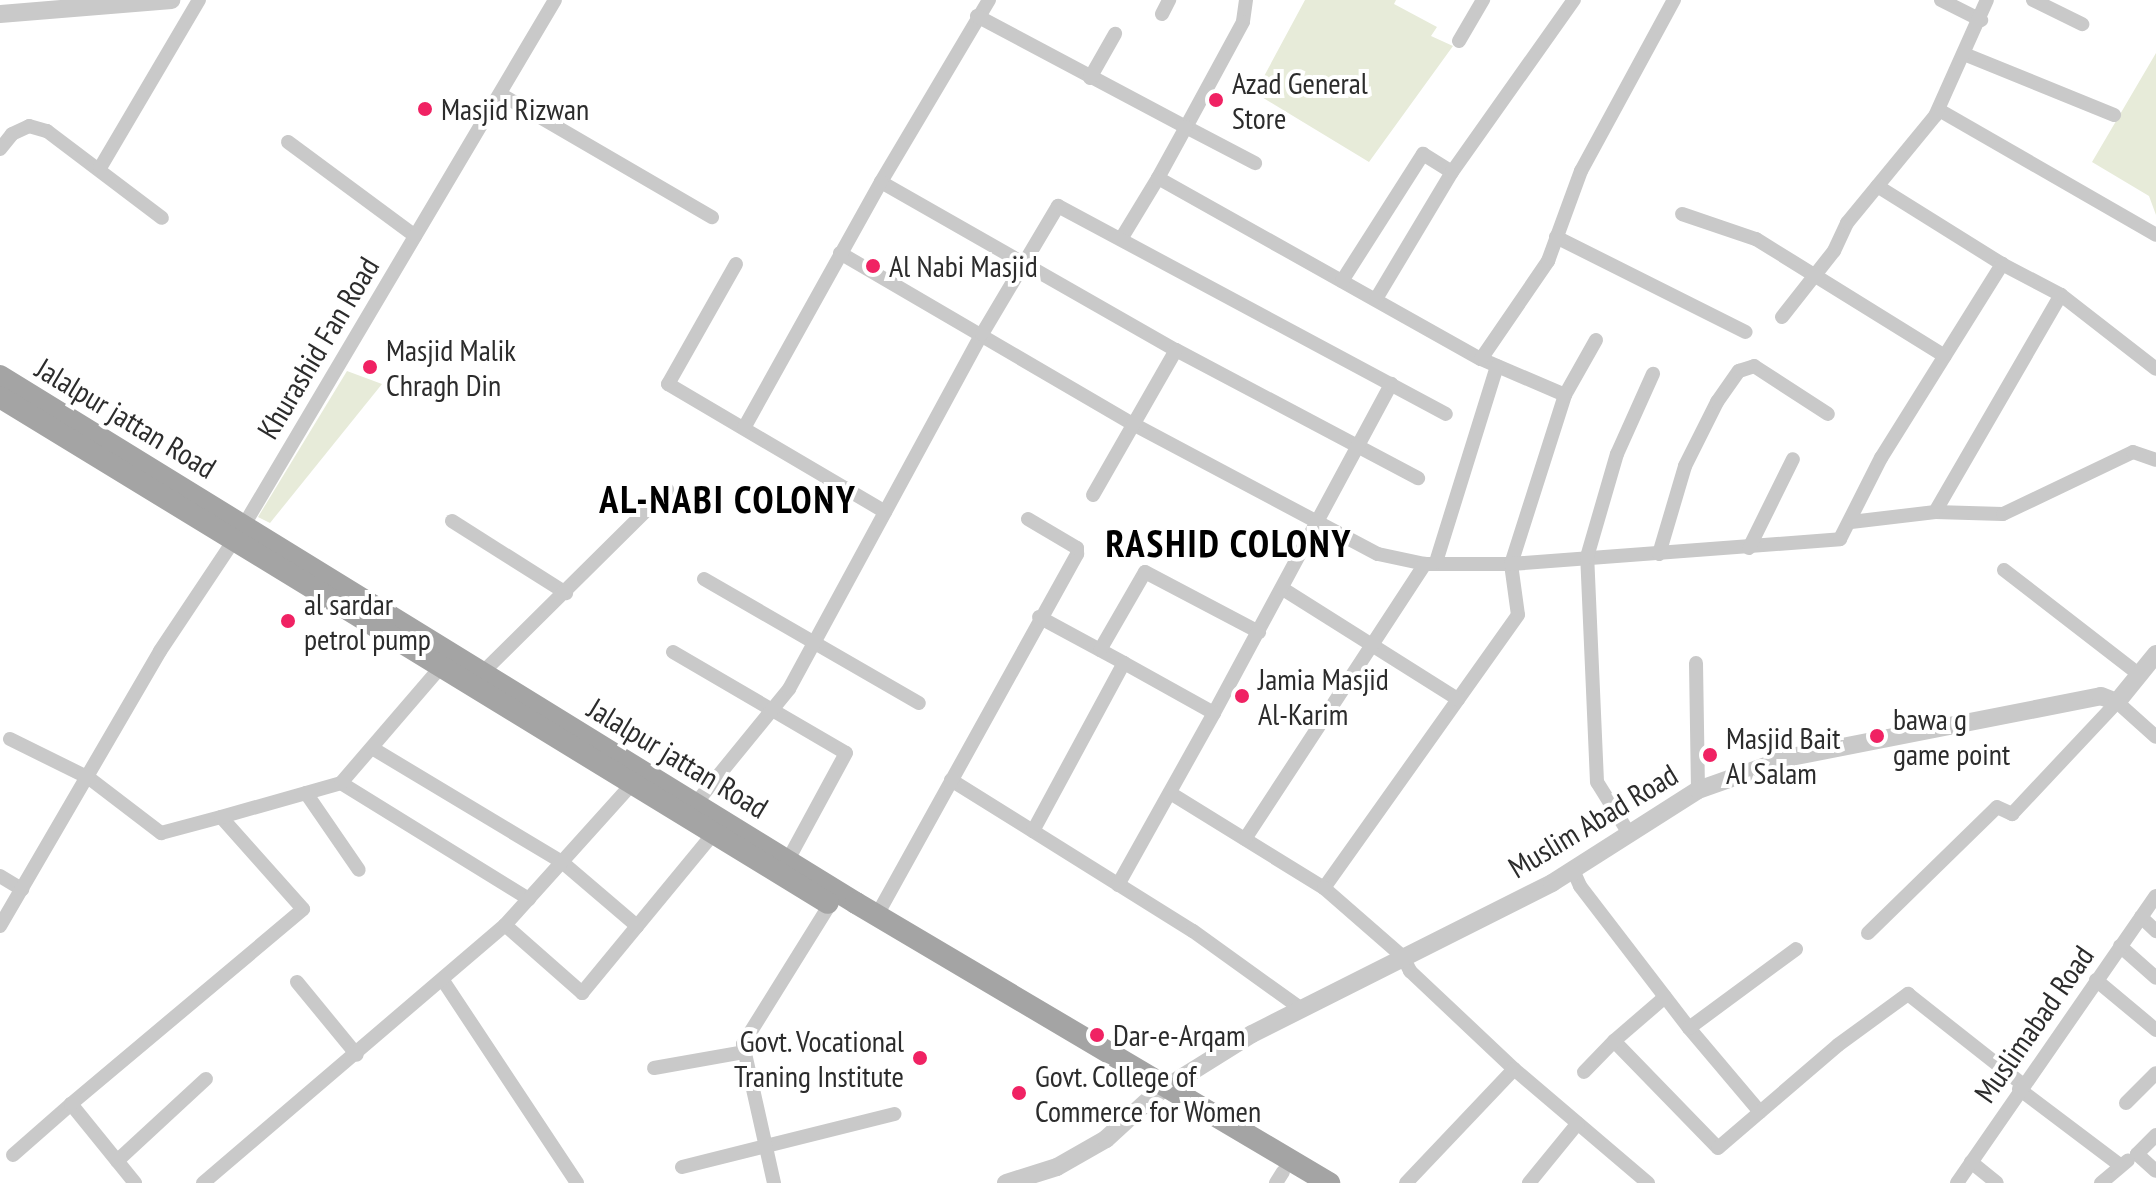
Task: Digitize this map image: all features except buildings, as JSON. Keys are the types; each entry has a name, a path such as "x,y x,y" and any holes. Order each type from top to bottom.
{"main road":[{"name":"Jalalpur jattan Road","path":"0,376 239,533 340,595 481,674 714,833 1160,1091 1329,1183"},
{"name":"Jalalpur jattan Road","path":"0,397 239,533"},
{"name":"Jalalpur jattan Road","path":"340,595 440,668 650,787 696,803 788,860 845,907 877,915 1160,1091 1286,1179"}],"street":[{"path":"0,14 171,0"},
{"path":"100,168 199,0"},
{"name":"Khurashid Fan Road","path":"0,926 89,778 160,651 239,533 502,95 555,0"},
{"path":"744,428 840,253 989,0"},
{"path":"1121,239 1243,22 1246,0"},
{"path":"1459,41 1483,0"},
{"path":"1376,299 1452,172 1574,0"},
{"path":"1481,359 1525,300 1556,237 1581,171 1674,0"},
{"path":"1941,0 1981,20"},
{"path":"1782,317 1877,186 1939,110 1981,20 1987,0"},
{"path":"2033,0 2082,24"},
{"path":"977,16 1255,163"},
{"path":"1090,78 1115,34"},
{"path":"1964,54 2114,115"},
{"path":"502,95 712,217"},
{"path":"1939,110 2156,235"},
{"path":"0,149 12,134 29,126 47,131 100,168 162,218"},
{"path":"288,142 415,236"},
{"path":"1342,281 1423,154 1452,172"},
{"path":"1158,178 1481,359 1565,395"},
{"path":"881,182 1176,350 1357,449 1418,478"},
{"path":"1877,186 2002,264 2061,295 2156,369"},
{"path":"696,803 772,713 813,644 982,334 1058,206 1446,414"},
{"path":"1682,214 1756,239 1816,273 1945,356"},
{"path":"1556,237 1746,332"},
{"path":"840,253 1133,424 1378,554 1431,563 1511,564 1840,539 1881,458 2002,264"},
{"path":"736,264 668,384 885,512"},
{"path":"1935,512 2061,295"},
{"path":"1324,888 1518,615 1511,564 1565,395 1596,340"},
{"path":"1093,495 1176,350"},
{"path":"1245,839 1372,645 1431,563 1497,366"},
{"path":"1659,554 1685,466 1717,402 1739,371 1754,366 1828,414"},
{"path":"1630,835 1597,782 1587,557 1617,454 1653,374"},
{"path":"1118,885 1320,522 1391,384"},
{"path":"1851,522 1935,512 2003,514 2133,452 2156,460"},
{"path":"1749,548 1793,459"},
{"path":"481,674 667,490"},
{"path":"877,915 1077,548 1028,519"},
{"path":"452,521 566,593"},
{"path":"2004,570 2140,675"},
{"path":"1100,650 1145,572 1259,632"},
{"path":"704,579 919,703"},
{"path":"1283,589 1458,699"},
{"path":"1039,617 1214,713"},
{"path":"673,652 772,713 846,753 788,860"},
{"path":"1868,933 1997,807 2012,814 2117,702 2156,654"},
{"path":"1033,831 1124,663"},
{"path":"1696,663 1698,790"},
{"path":"10,739 89,778 161,833 341,783 440,668"},
{"name":"Muslim Abad Road","path":"1006,1183 1057,1167 1106,1139 1160,1091 1300,1008 1573,870 1698,790 1791,757 2101,696 2117,702"},
{"path":"2117,702 2156,737"},
{"path":"372,748 562,862 637,926"},
{"path":"951,780 1216,946 1300,1008"},
{"path":"341,783 529,899"},
{"path":"203,1183 444,982 505,925 562,862 650,787"},
{"path":"306,793 359,870"},
{"path":"1170,793 1324,888 1403,957 1410,971 1514,1069 1648,1183"},
{"path":"13,1155 303,909 221,817"},
{"path":"505,925 582,993 714,833"},
{"path":"1573,870 1580,886 1665,997 1760,1112"},
{"path":"0,876 22,889"},
{"name":"Muslimabad Road","path":"1957,1183 2021,1086 2156,896"},
{"path":"774,1183 743,1044 845,907"},
{"path":"2141,917 2156,931"},
{"path":"2120,946 2156,978"},
{"path":"1689,1028 1796,949"},
{"path":"2096,980 2156,1030"},
{"path":"297,982 357,1055"},
{"path":"444,982 577,1183"},
{"path":"1614,1041 1718,1148 1908,994 2120,1165"},
{"path":"1584,1072 1665,997"},
{"path":"654,1068 744,1052"},
{"path":"1406,1183 1514,1069"},
{"path":"2126,1103 2156,1073"},
{"path":"117,1161 206,1079"},
{"path":"71,1104 135,1183"},
{"path":"682,1167 894,1114"},
{"path":"1529,1183 1578,1123"},
{"path":"2101,1183 2156,1135"},
{"path":"2137,1154 2156,1171"},
{"path":"1971,1162 1997,1183"}],"green space":[{"path":"1305,0 1396,0 1394,4 1437,27 1431,36 1453,46 1369,162 1255,93"},
{"path":"2156,53 2156,215 2149,196 2092,162"},
{"path":"347,371 382,384 270,523 258,517"}],"place":[{"name":"Azad General Store","path":"1216,100"},
{"name":"Masjid Rizwan","path":"425,109"},
{"name":"Al Nabi Masjid","path":"873,266"},
{"name":"Masjid Malik Chragh Din","path":"370,367"},
{"name":"al sardar petrol pump","path":"288,621"},
{"name":"Jamia Masjid Al-Karim","path":"1242,696"},
{"name":"bawa g game point","path":"1877,736"},
{"name":"Masjid Bait Al Salam","path":"1710,755"},
{"name":"Dar-e-Arqam","path":"1097,1035"},
{"name":"Govt. Vocational Traning Institute","path":"920,1058"},
{"name":"Govt. College of Commerce for Women","path":"1019,1093"}],"district":[{"name":"AL-NABI COLONY","path":"728,499"},
{"name":"RASHID COLONY","path":"1229,543"}]}
